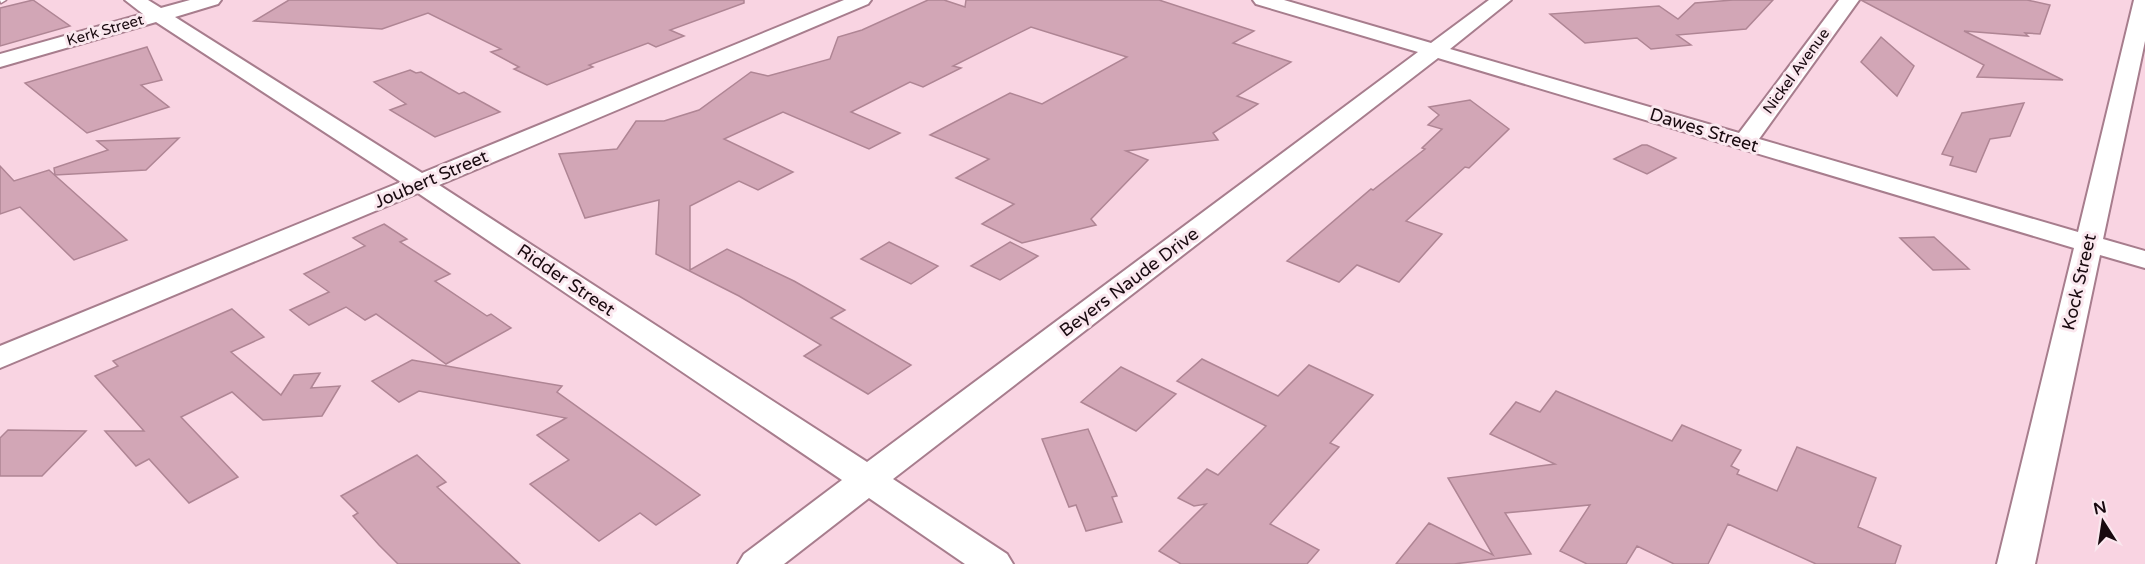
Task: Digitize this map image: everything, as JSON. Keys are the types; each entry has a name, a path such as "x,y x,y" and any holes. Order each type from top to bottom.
{"street":[{"name":"Kerk Street","path":"0,60 146,8 211,0"},
{"name":"Joubert Street","path":"0,358 861,0"},
{"name":"Dawes Street","path":"1263,0 2145,260"},
{"name":"Beyers Naude Drive","path":"757,564 1501,0"},
{"name":"Nickel Avenue","path":"1744,142 1848,0"},
{"name":"Kock Street","path":"2016,564 2087,243 2144,0"},
{"name":"Ridder Street","path":"146,8 420,183 994,564"}],"building":[{"path":"33,0 70,26 0,46 0,8"},
{"path":"289,0 744,0 744,3 670,30 684,36 656,47 648,43 589,65 593,67 547,85 514,69 519,67 491,52 501,49 428,13 382,29 254,21"},
{"path":"928,0 944,0 965,7 966,0 1159,0 1254,31 1233,43 1291,62 1237,96 1258,104 1213,133 1218,140 1126,151 1148,160 1091,219 1096,225 1022,243 982,224 1014,204 956,178 989,159 930,135 1010,93 1042,104 1127,57 1031,27 953,66 961,68 923,87 910,82 851,112 900,133 869,149 783,112 724,139 793,172 758,190 739,181 690,206 690,270 727,249 794,281 845,310 831,318 911,365 868,394 804,356 821,345 739,296 656,254 659,200 585,218 559,154 617,149 636,121 664,121 699,110 751,72 768,76 830,59 838,37 862,30"},
{"path":"1773,0 1746,29 1677,35 1691,45 1651,49 1637,38 1585,43 1550,14 1659,6 1678,19 1695,3"},
{"path":"1861,0 2027,0 2050,5 2040,34 2025,33 2028,36 1964,31 2063,80 1977,77 1984,65"},
{"path":"1881,37 1914,66 1897,96 1861,62"},
{"path":"147,47 162,80 141,85 169,107 87,133 25,83"},
{"path":"410,70 416,73 421,72 459,94 464,92 500,112 435,137 390,110 406,104 374,82"},
{"path":"1470,100 1509,129 1469,168 1465,167 1406,221 1442,234 1399,282 1357,265 1339,282 1287,261 1371,189 1373,190 1425,149 1422,148 1442,129 1428,125 1439,115 1429,107"},
{"path":"2024,103 2010,136 1990,139 1976,172 1950,165 1953,157 1942,154 1962,113"},
{"path":"179,138 146,170 55,175 54,168 108,150 97,141"},
{"path":"1642,145 1676,158 1647,174 1614,159"},
{"path":"0,166 14,181 49,170 127,240 74,260 20,207 0,214"},
{"path":"384,224 407,239 400,242 450,274 435,281 487,316 491,314 511,328 446,364 376,314 365,320 346,307 309,325 290,310 329,292 304,274 365,246 353,238"},
{"path":"1934,237 1969,269 1933,270 1900,238"},
{"path":"889,242 938,266 911,284 861,259"},
{"path":"1010,242 1038,256 1000,280 971,266"},
{"path":"232,309 264,337 231,352 281,395 294,375 320,373 311,388 340,386 322,416 263,420 232,392 181,417 238,477 189,503 149,459 136,466 105,431 144,431 95,376 118,366 113,361"},
{"path":"1202,359 1278,396 1309,365 1373,395 1330,443 1339,447 1270,524 1319,550 1307,564 1181,564 1159,551 1206,504 1194,506 1178,498 1207,469 1218,475 1266,426 1177,381"},
{"path":"412,360 562,386 557,392 700,495 656,525 640,513 599,541 530,484 569,460 537,435 566,418 419,391 399,402 372,381"},
{"path":"1121,367 1176,394 1136,431 1081,402"},
{"path":"1556,391 1672,441 1682,425 1741,450 1731,466 1739,470 1737,474 1777,491 1797,447 1876,478 1858,527 1901,546 1895,564 1816,564 1728,524 1708,564 1674,564 1637,546 1626,564 1587,564 1560,551 1590,505 1505,513 1531,554 1454,564 1396,564 1429,523 1493,555 1448,478 1555,464 1490,434 1516,402 1540,412"},
{"path":"1088,429 1117,496 1112,497 1122,522 1086,531 1076,505 1069,507 1042,439"},
{"path":"8,430 86,431 42,476 0,476 0,438"},
{"path":"417,455 446,482 437,487 520,564 398,564 379,545 353,516 358,513 341,496"}]}
